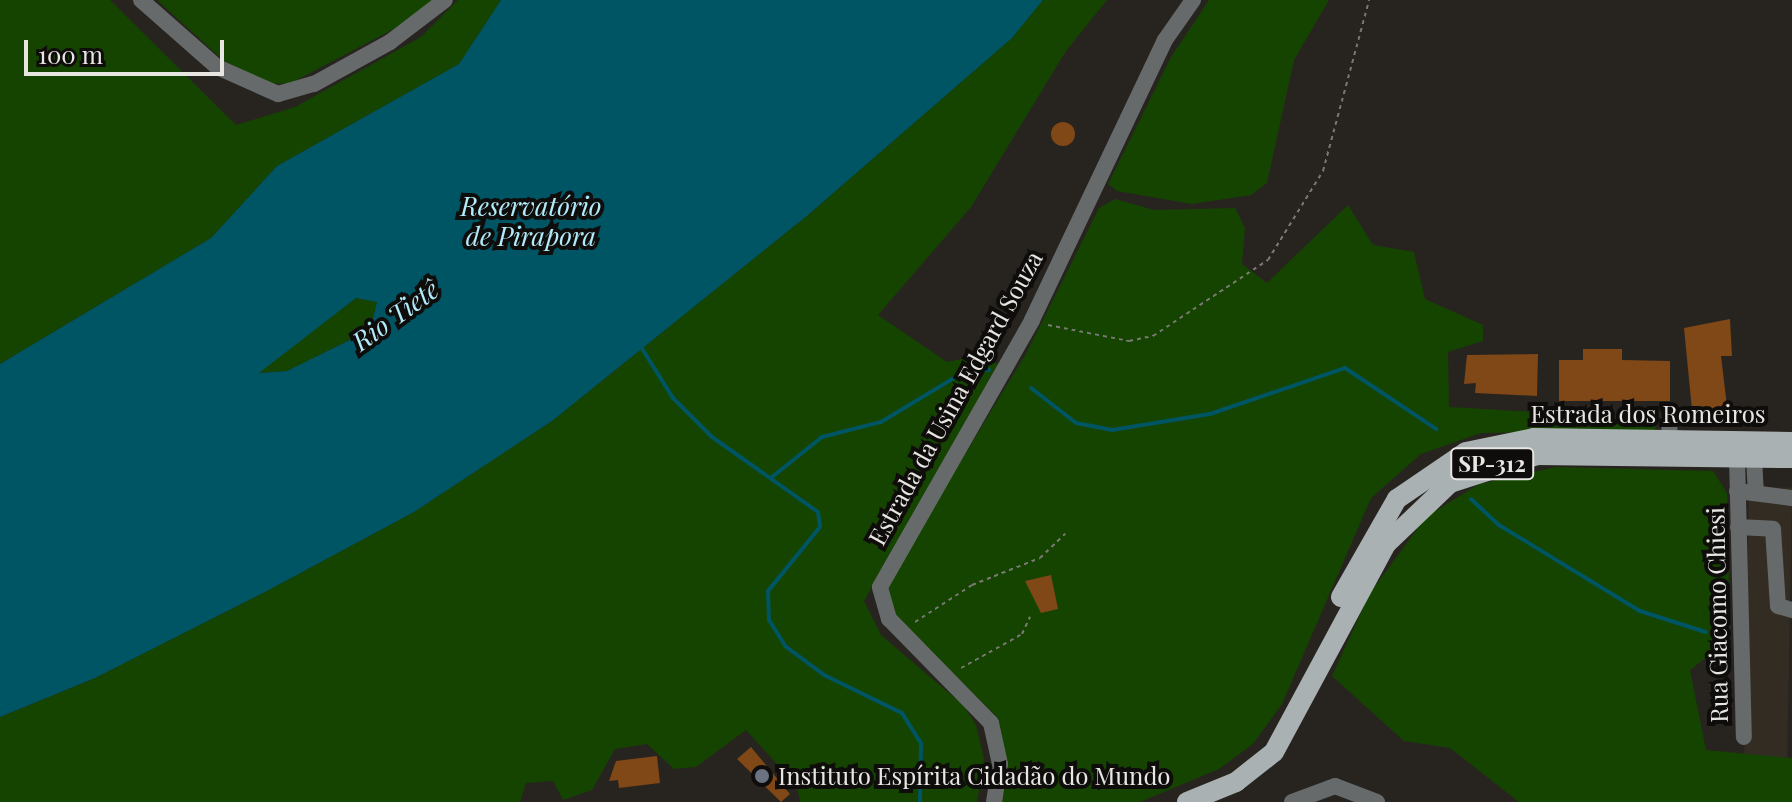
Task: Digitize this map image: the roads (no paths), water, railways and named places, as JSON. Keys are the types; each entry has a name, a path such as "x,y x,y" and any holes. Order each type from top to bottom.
{"main road":[{"name":"Estrada dos Romeiros","path":"1308,691 1332,615 1371,535 1397,499 1438,467 1512,440 1792,442"},
{"name":"Estrada dos Romeiros","path":"1187,802 1257,768 1289,731 1386,544 1450,483 1537,455 1792,458"}],"lane":[{"path":"141,0 217,67 278,94 314,84 390,42 445,0"},
{"name":"Estrada da Usina Edgard Souza","path":"994,802 1000,764 991,723 952,678 881,609 885,573 1032,320 1165,40 1193,0"},
{"path":"1669,416 1670,439"},
{"path":"1745,457 1756,491"},
{"name":"Rua Giacomo Chiesi","path":"1744,737 1737,491 1745,457"},
{"name":"Rua Giacomo Chiesi","path":"1737,491 1792,498"},
{"path":"1738,527 1773,529 1778,606 1792,610"},
{"path":"1292,802 1335,786 1377,802"}],"water":[{"name":"Reservatório de Pirapora","path":"501,0 1043,0 1012,38 808,215 552,421 414,512 265,592 95,678 0,717 0,364 211,238 277,166 459,64","holes":["356,298 377,302 370,330 287,371 259,373"]}],"waterway":[{"path":"641,347 673,398 712,437 818,512 820,527 768,591 769,620 785,646 824,675 902,713 921,743 920,802"},
{"path":"1031,388 1076,423 1112,430 1210,414 1345,368 1436,429"},
{"path":"772,477 822,437 881,422 964,372 989,370"},
{"path":"1471,499 1499,525 1640,611 1706,632"}],"place":[{"name":"Instituto Espírita Cidadão do Mundo","path":"762,776"}],"water label":[{"name":"Rio Tietê","path":"395,315"}]}
